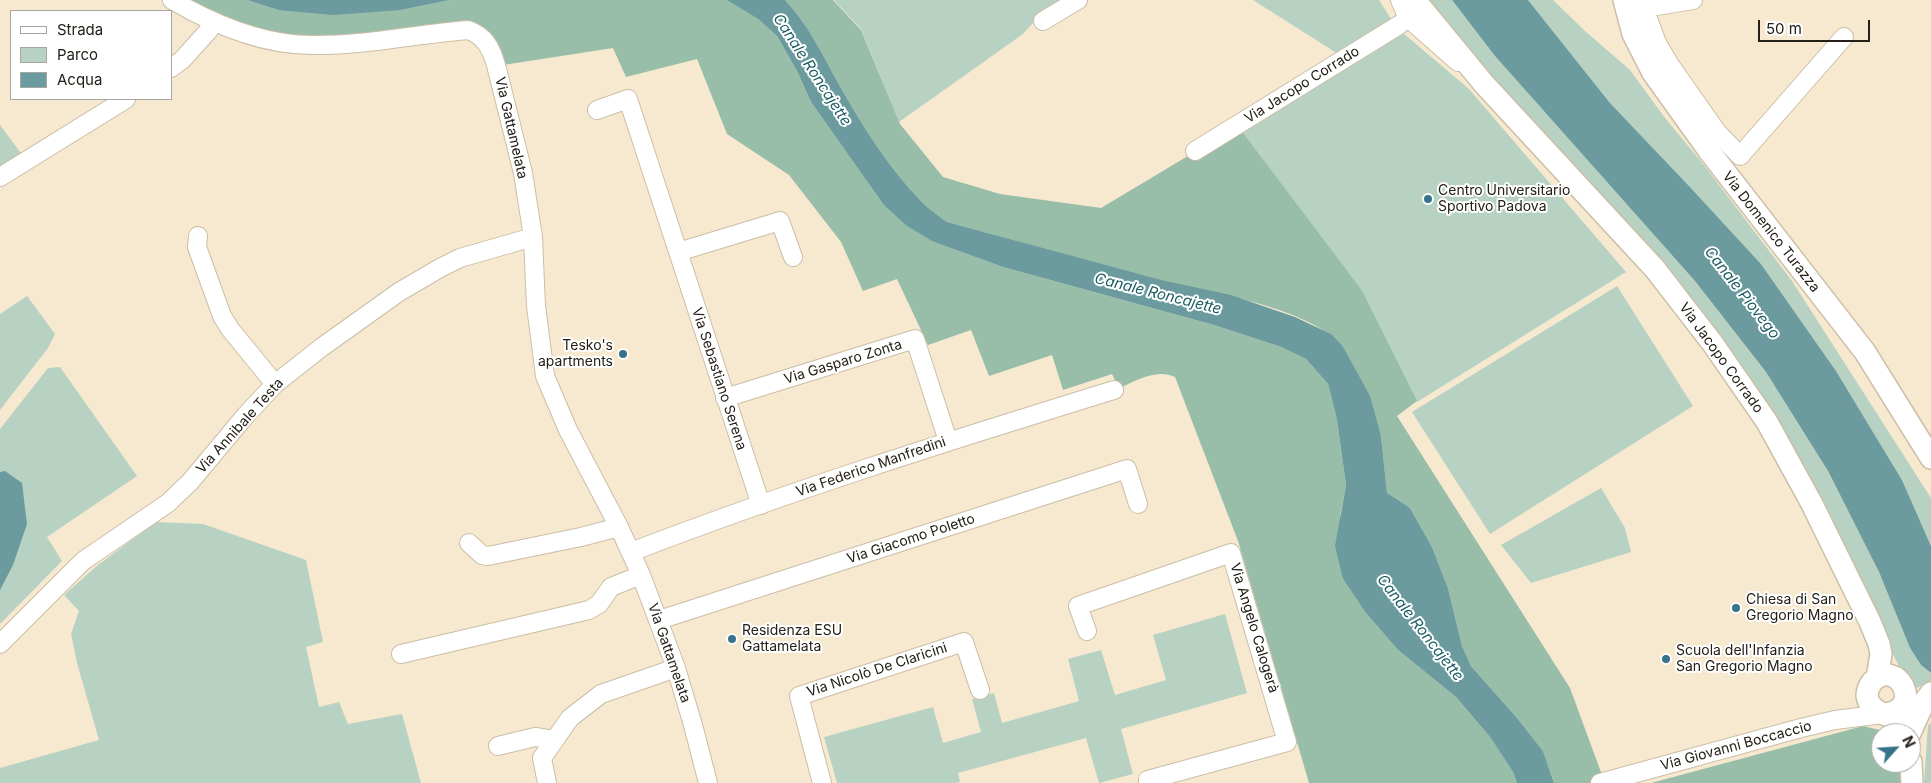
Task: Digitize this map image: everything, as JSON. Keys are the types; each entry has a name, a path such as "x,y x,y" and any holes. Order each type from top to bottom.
{"main road":[{"name":"Via Domenico Turazza","path":"1624,0 1633,34 1653,73 1709,151 1865,352 1931,458"},
{"name":"Via Jacopo Corrado","path":"1411,9 1484,84 1655,269 1713,344 1767,422 1812,504 1879,644 1881,654 1872,686"},
{"path":"1884,714 1892,713 1899,709 1904,702 1905,689 1899,680 1888,675 1872,686 1869,703 1874,710 1901,723"},
{"path":"1904,702 1931,693"},
{"path":"1914,723 1924,702 1931,693"},
{"path":"1904,702 1911,715 1911,723"}],"street":[{"name":"Via Gattamelata","path":"172,0 210,20 269,40 312,45 353,43 468,30 477,33 486,42 496,65 523,173 533,237 536,306 544,376 575,445 619,526 641,574 676,668 708,783"},
{"path":"1043,22 1078,0"},
{"name":"Via Jacopo Corrado","path":"1195,151 1399,25 1411,9 1400,0"},
{"path":"1642,4 1693,0"},
{"name":"Via Domenico Turazza","path":"1642,4 1657,43 1670,65 1717,132 1740,156 1844,37"},
{"path":"172,67 182,60 209,30 210,20"},
{"name":"Via Sebastiano Serena","path":"597,110 628,99 760,505"},
{"path":"0,178 124,100"},
{"path":"678,252 780,221 793,257"},
{"path":"198,236 197,247 222,316 230,329 275,384"},
{"name":"Via Annibale Testa","path":"0,644 83,561 168,503 190,482 246,415 275,384 350,326 399,292 460,258 533,237"},
{"name":"Via Gasparo Zonta","path":"725,398 915,339 948,441"},
{"name":"Via Federico Manfredini","path":"631,552 760,505 948,441 1114,390"},
{"name":"Via Giacomo Poletto","path":"659,620 1127,469 1138,504"},
{"path":"469,544 482,555 488,556 581,537 619,526"},
{"name":"Via Angelo Calogerà","path":"1086,631 1078,606 1231,553 1287,742 1145,782"},
{"path":"400,654 589,610 599,604 611,587 641,574"},
{"name":"Via Nicolò De Claricini","path":"822,783 799,696 964,642 980,690"},
{"path":"546,783 542,758 570,718 601,694 676,668"},
{"name":"Via Giovanni Boccaccio","path":"1835,720 1854,710 1862,702 1872,686"},
{"name":"Via Giovanni Boccaccio","path":"1604,782 1835,720 1884,714"},
{"path":"498,746 535,737 554,740"}],"green space":[{"path":"184,0 247,0 278,10 401,10 450,0 728,0 758,19 777,36 797,71 811,102 883,204 934,242 1003,267 1214,325 1281,347 1306,359 1328,384 1337,420 1346,485 1340,516 1343,579 1365,612 1398,650 1456,697 1490,737 1513,772 1517,783 1309,783 1238,541 1175,377 1161,374 1153,375 1119,388 1112,374 1063,390 1052,355 989,376 971,330 928,345 897,279 863,291 841,242 789,175 727,134 697,59 626,77 613,48 503,65 492,40 466,20 393,33 289,38 210,15"},
{"path":"785,0 833,0 861,30 900,124 943,177 1000,194 1101,208 1238,126 1363,292 1417,401 1397,416 1570,688 1605,783 1554,783 1543,751 1518,719 1471,666 1462,646 1448,588 1432,547 1410,508 1387,494 1381,436 1342,345 1325,331 1304,320 1256,303 1132,273 947,222 923,203 885,158 855,112 807,28"},
{"path":"834,0 1063,0 1041,14 1023,34 899,122 861,29"},
{"name":"Centro Universitario Sportivo Padova","path":"1253,0 1379,0 1396,27 1469,89 1626,272 1417,402 1365,296 1238,126 1346,59"},
{"path":"1426,0 1452,0 1495,56 1695,281 1766,372 1828,471 1879,572 1910,648 1921,665 1931,673 1931,681 1917,688 1901,670 1771,420 1485,81"},
{"path":"1528,0 1553,0 1630,70 1792,281 1931,498 1931,546 1902,480 1836,371 1761,264 1610,103"},
{"path":"0,125 23,156 0,170"},
{"path":"1617,286 1693,406 1490,534 1412,412"},
{"path":"27,296 55,334 48,348 0,410 0,314"},
{"path":"60,367 137,476 47,537 62,561 0,624 0,429 48,368"},
{"path":"1601,488 1625,528 1631,552 1531,583 1501,545"},
{"path":"156,522 203,524 306,560 323,642 306,647 319,707 339,702 348,724 402,714 421,783 0,783 0,768 99,740 77,663 71,634 79,611 64,595 98,565"},
{"path":"1225,614 1247,693 1121,729 1133,774 1099,783 1086,738 958,773 960,782 837,783 824,737 933,707 943,743 981,732 972,699 994,693 1002,723 1079,701 1068,659 1101,650 1115,695 1166,680 1153,635"},
{"path":"1931,723 1931,783 1924,783 1928,725"},
{"path":"1863,726 1871,728 1871,773 1902,773 1904,783 1651,783"}],"water":[{"path":"247,0 450,0 401,10 333,15 278,10"},
{"name":"Canale Roncajette","path":"727,0 785,0 807,28 855,112 885,158 923,203 947,222 1161,280 1231,295 1295,317 1331,334 1342,345 1370,396 1381,436 1387,493 1410,508 1432,547 1448,588 1462,646 1471,666 1518,719 1543,751 1554,783 1517,783 1513,772 1490,737 1456,697 1398,650 1365,612 1343,579 1335,546 1346,485 1337,420 1328,384 1306,359 1281,347 1214,325 1003,267 934,242 907,226 883,204 811,102 797,71 777,36 758,19"},
{"name":"Canale Piovego","path":"1452,0 1528,0 1610,103 1761,264 1836,371 1902,480 1931,546 1931,673 1921,665 1910,648 1879,572 1828,471 1766,372 1695,281 1495,56"},
{"path":"5,471 22,483 27,524 13,565 0,590 0,472"}],"place":[{"name":"Centro Universitario Sportivo Padova","path":"1428,199"},
{"name":"Tesko's apartments","path":"623,354"},
{"name":"Chiesa di San Gregorio Magno","path":"1736,608"},
{"name":"Residenza ESU Gattamelata","path":"732,639"},
{"name":"Scuola dell'Infanzia San Gregorio Magno","path":"1666,659"}]}
